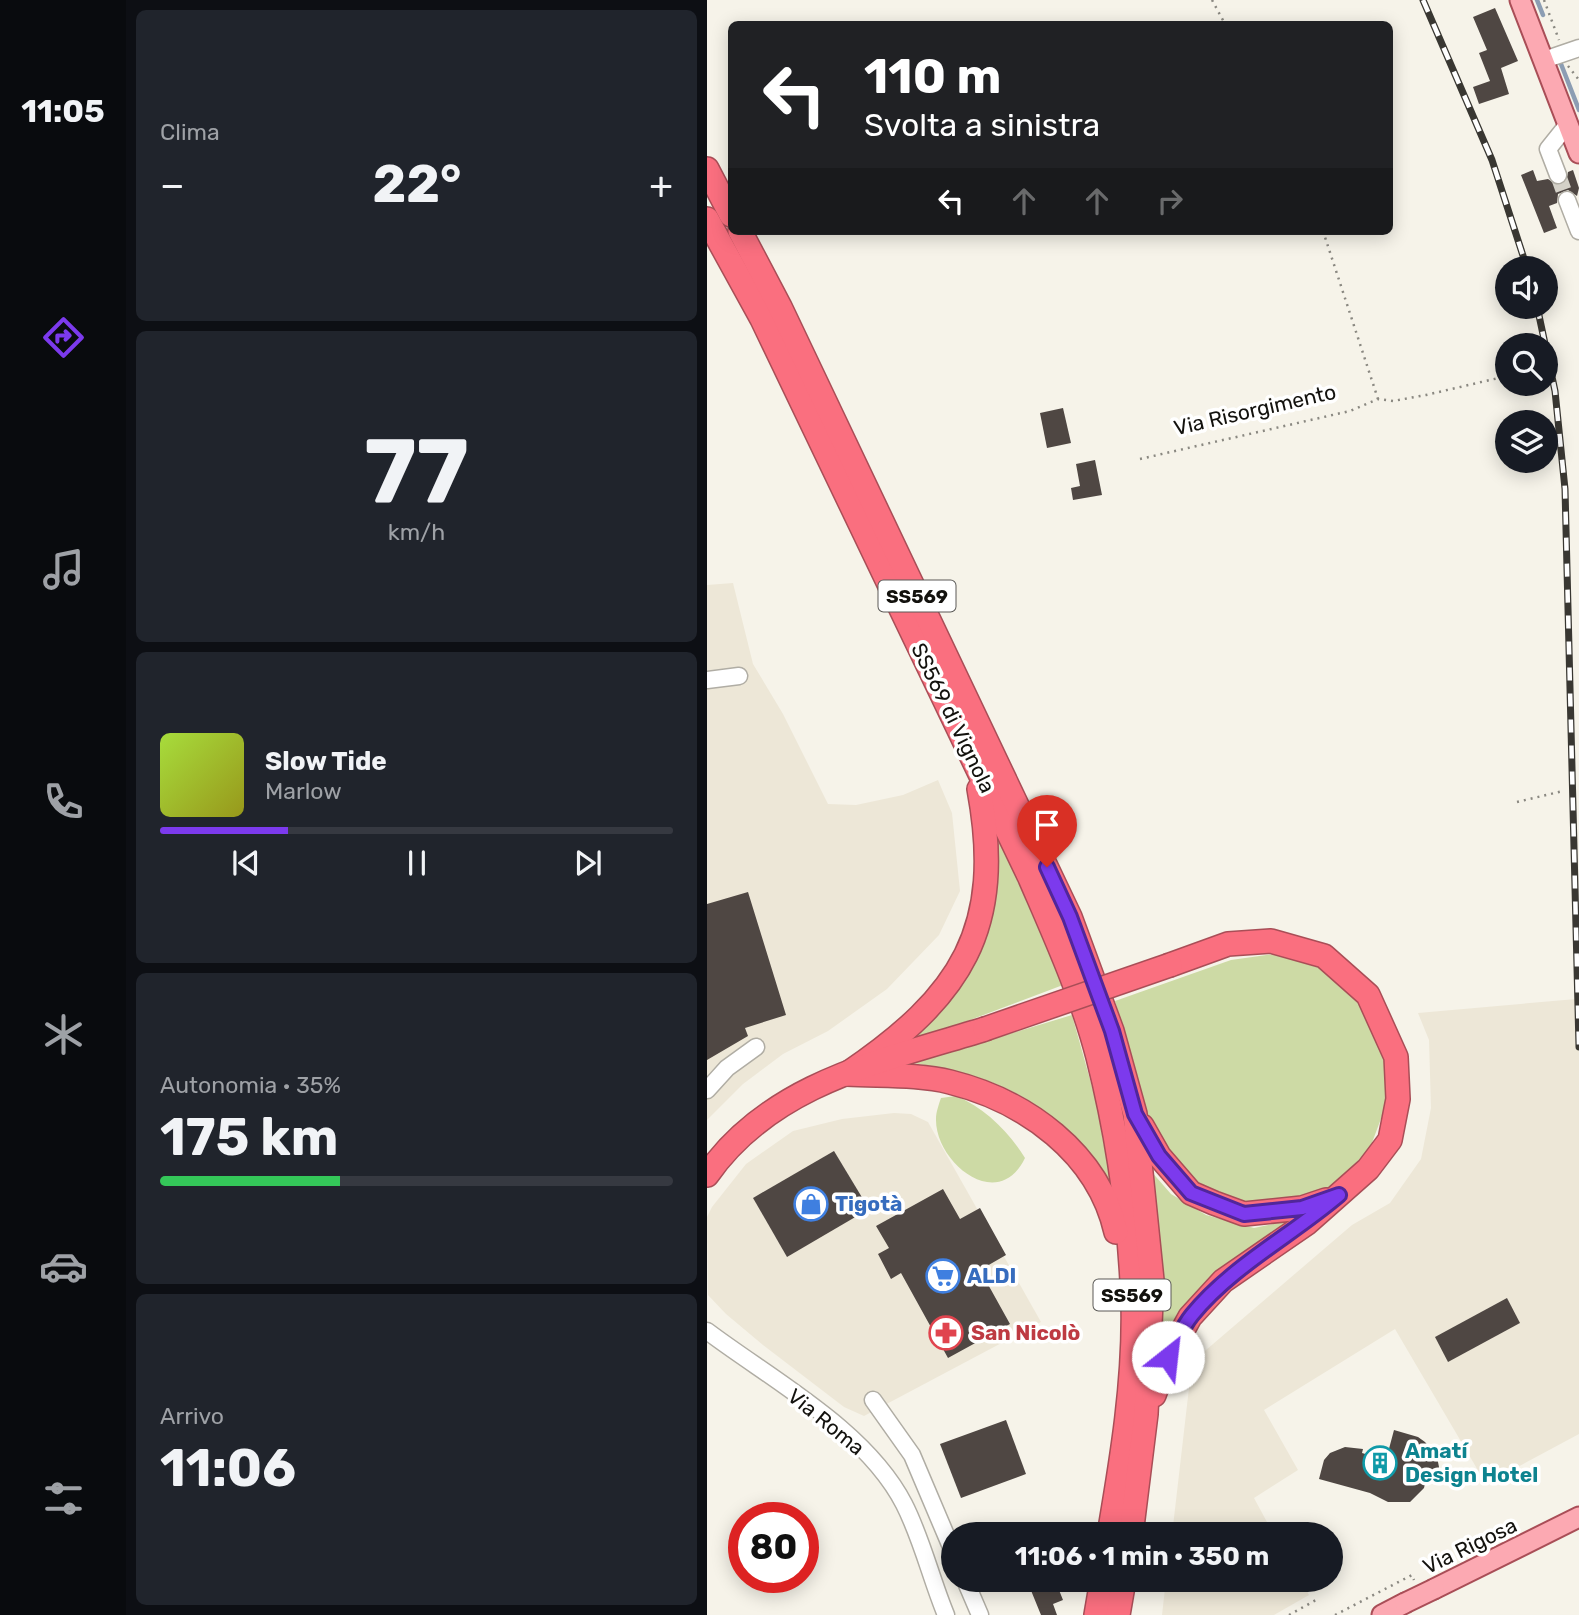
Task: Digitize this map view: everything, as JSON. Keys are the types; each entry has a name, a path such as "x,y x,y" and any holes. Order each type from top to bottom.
{"highway":[{"path":"707,169 728,209"},
{"name":"SS569 di Vignola","path":"707,219 762,319 1030,878 1066,962 1097,1056 1119,1159 1133,1304 1128,1409 1111,1522"},
{"name":"SS569 di Vignola","path":"742,235 780,307 1070,917 1112,1031 1135,1114 1152,1280 1146,1414 1134,1522"},
{"path":"847,1074 880,1051 946,990 981,918 988,848 974,761"},
{"path":"707,1174 738,1137 773,1109 797,1094 847,1074 1228,944 1271,941 1324,956 1368,995 1396,1057 1398,1100 1389,1140 1368,1169 1339,1195 1307,1223 1223,1281 1191,1317 1168,1357 1146,1414"},
{"path":"847,1074 947,1081 994,1095 1048,1127 1090,1170 1112,1213 1133,1304"},
{"path":"1135,1114 1159,1156 1183,1184 1191,1193 1214,1203 1244,1214 1302,1208 1339,1195"},
{"path":"1096,1615 1100,1592"},
{"path":"1118,1615 1122,1592"}],"main road":[{"path":"1520,0 1579,153"},
{"name":"Via Rigosa","path":"1382,1615 1579,1517"}],"street":[{"path":"1544,60 1579,48"},
{"path":"1558,175 1548,149 1568,124"},
{"path":"1567,200 1579,231"},
{"path":"707,680 739,676"},
{"path":"707,1090 727,1068 756,1048"},
{"name":"Via Roma","path":"707,1331 828,1418 871,1458 890,1480 903,1503 946,1615"},
{"path":"873,1400 912,1455 941,1523"},
{"path":"970,1592 980,1615"}],"path":[{"path":"1212,0 1223,21"},
{"path":"1544,0 1553,20 1553,27"},
{"path":"1324,235 1378,399"},
{"name":"Via Risorgimento","path":"1140,459 1350,411 1378,399 1393,401 1495,379"},
{"path":"1517,802 1563,791"},
{"path":"1289,1615 1315,1600"}],"shaded area":[{"path":"733,583 753,664 783,714 828,804 856,805 903,795 938,780 952,813 960,891 939,935 887,989 828,1031 783,1054 743,1084 707,1120 707,585"},
{"path":"1576,999 1579,1051 1579,1434 1486,1484 1395,1329 1264,1410 1298,1470 1254,1498 1267,1522 1174,1522 1192,1362 1352,1225 1390,1203 1421,1159 1431,1108 1429,1040 1418,1013"},
{"path":"894,1113 911,1114 928,1122 1041,1322 864,1416 844,1407 763,1345 708,1295 707,1217 746,1164 793,1131 842,1119"},
{"path":"1165,1592 1307,1592 1309,1595 1274,1615 1162,1615"}],"green space":[{"path":"995,829 1063,985 909,1043 929,1023 963,980"},
{"path":"1274,954 1320,968 1360,1002 1383,1049 1388,1100 1370,1148 1334,1186 1296,1203 1243,1204 1202,1190 1172,1161 1152,1129 1115,1001 1231,960"},
{"path":"1072,1015 1096,1101 1112,1190 1066,1132 1034,1104 1002,1086 913,1063"},
{"path":"956,1096 986,1114 1018,1148 1025,1158 1013,1174 1000,1182 985,1182 970,1176 946,1151 938,1135 936,1119 941,1098"},
{"path":"1150,1170 1171,1194 1206,1215 1254,1228 1302,1218 1163,1357 1163,1306"}],"building":[{"path":"1495,8 1518,61 1501,68 1509,94 1479,104 1473,87 1490,81 1479,53 1487,50 1473,17"},
{"path":"1533,170 1537,181 1548,179 1557,185 1566,182 1568,172 1573,170 1579,188 1577,196 1568,190 1558,194 1557,203 1549,206 1557,228 1544,233 1521,175"},
{"path":"1063,408 1071,443 1047,448 1040,413"},
{"path":"1095,460 1102,495 1073,500 1071,488 1080,486 1076,464"},
{"path":"748,892 786,1015 745,1028 748,1036 707,1060 707,904"},
{"name":"Tigotà","path":"834,1151 869,1209 787,1257 753,1198"},
{"name":"ALDI","path":"943,1189 960,1219 980,1208 1006,1255 980,1270 1010,1324 948,1358 901,1273 891,1279 878,1254 889,1248 876,1226"},
{"path":"1507,1298 1520,1323 1448,1362 1435,1337"},
{"path":"1006,1420 1026,1474 961,1498 940,1444"},
{"name":"Amatí Design Hotel","path":"1394,1430 1418,1437 1437,1457 1438,1478 1427,1475 1424,1488 1410,1502 1388,1502 1370,1493 1319,1479 1324,1460 1330,1453 1345,1447 1363,1449 1362,1453 1386,1460"},
{"path":"1032,1592 1060,1592 1063,1600 1053,1604 1057,1615 1041,1615"}],"waterway":[{"path":"1537,0 1543,15"},
{"path":"1561,64 1579,110"}],"tunnel":[{"path":"1558,175 1567,200"}],"railway":[{"path":"1423,0 1492,160 1523,256"},
{"path":"1540,319 1555,391 1565,489 1579,1047"}],"place":[{"name":"Tigotà","path":"811,1204"},
{"name":"ALDI","path":"943,1276"},
{"name":"San Nicolò","path":"946,1333"},
{"name":"Amatí Design Hotel","path":"1380,1463"}],"route":[{"path":"1047,867 1070,917 1112,1031 1135,1114 1159,1156 1191,1193 1244,1214 1302,1208 1339,1195 1307,1223 1223,1281 1191,1317 1168,1357"}]}
